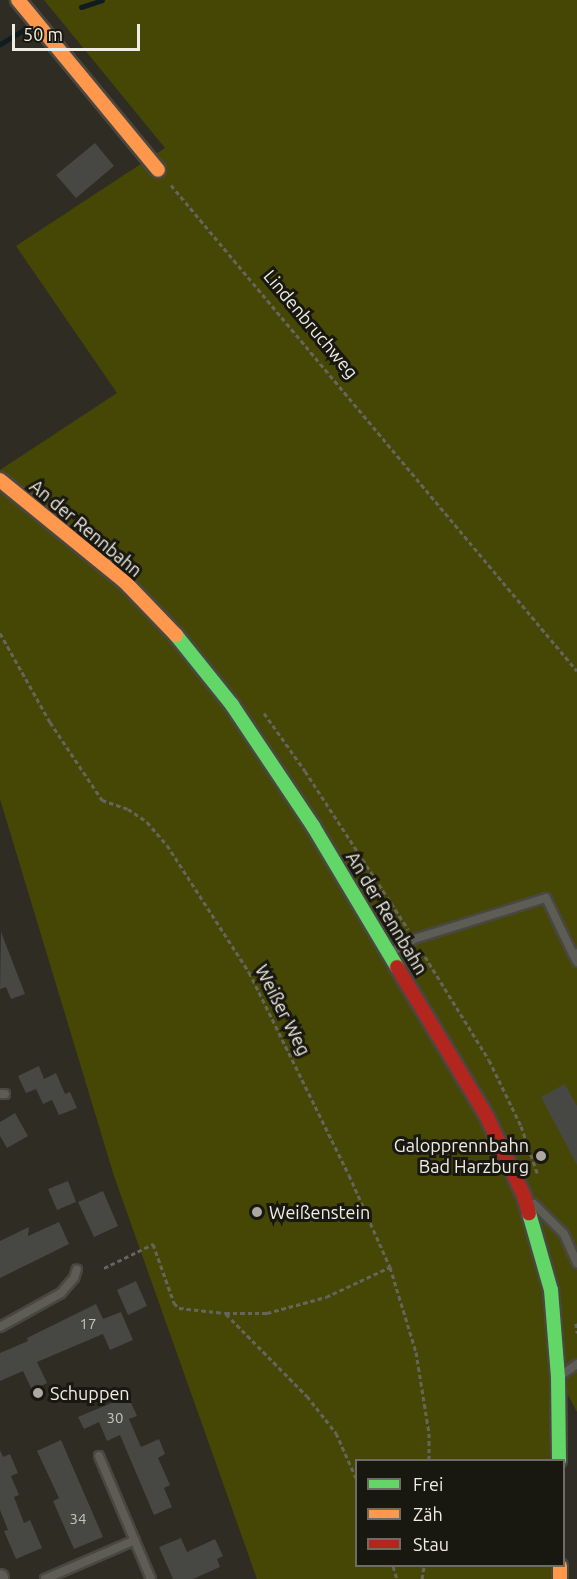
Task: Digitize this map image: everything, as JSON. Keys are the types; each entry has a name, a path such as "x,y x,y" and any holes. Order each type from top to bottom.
{"main road":[{"path":"18,0 158,170"},
{"name":"An der Rennbahn","path":"0,480 124,581 191,650 232,705 307,817 487,1117 524,1196 551,1290 558,1377 559,1459"}],"lane":[{"path":"390,952 414,939 546,898 576,956"},
{"path":"524,1196 564,1234 577,1263"},
{"path":"0,1327 61,1293 74,1278 77,1269"},
{"path":"558,1377 577,1364"},
{"path":"99,1456 151,1579"},
{"path":"45,1579 135,1540"}],"path":[{"name":"Lindenbruchweg","path":"158,170 577,671"},
{"name":"Weißer Weg","path":"0,633 50,722 102,800 128,809 147,822 167,844 249,972 349,1174 390,1268 416,1352 429,1433 429,1459"},
{"path":"104,1268 153,1244 174,1302 179,1308 225,1313 267,1314 326,1296 390,1268"},
{"path":"225,1313 308,1396 336,1434 355,1474"}],"shaded area":[{"path":"44,0 577,0 577,1412 559,1378 559,1459 355,1459 355,1567 560,1567 560,1579 257,1579 114,1176 0,799 0,470 117,393 16,246 165,148"}],"building":[{"path":"95,143 114,166 76,198 56,175"},
{"path":"1,932 25,994 11,999 6,987 0,989"},
{"path":"39,1066 44,1079 56,1073 65,1094 70,1092 77,1108 59,1115 52,1100 43,1104 36,1089 26,1093 18,1076"},
{"path":"565,1084 577,1106 577,1165 541,1097"},
{"path":"15,1113 28,1136 7,1148 0,1136 0,1122"},
{"path":"68,1181 76,1202 57,1210 48,1189"},
{"path":"103,1191 118,1226 94,1237 78,1202"},
{"path":"59,1222 69,1244 0,1278 0,1241 29,1227 28,1236"},
{"path":"136,1281 147,1306 128,1315 117,1290"},
{"path":"96,1304 103,1319 121,1312 133,1340 110,1350 103,1334 37,1362 47,1383 32,1390 23,1371 0,1381 0,1353 28,1341 27,1338"},
{"path":"128,1396 137,1416 129,1419 141,1447 159,1439 165,1454 158,1458 170,1485 164,1488 172,1507 154,1515 120,1435 107,1441 99,1422 84,1429 78,1417"},
{"path":"61,1440 103,1537 74,1549 53,1501 59,1498 37,1451"},
{"path":"0,1450 3,1457 10,1454 18,1473 11,1476 19,1495 14,1497 24,1523 30,1520 42,1548 16,1559 4,1531 8,1530 0,1510"},
{"path":"181,1538 187,1552 215,1539 223,1556 217,1559 220,1567 193,1579 173,1579 159,1547"}],"waterway":[{"path":"81,7 102,0"},
{"path":"0,44 27,28"}],"traffic: fast":[{"path":"176,635 232,705 313,826 397,967"},
{"path":"529,1213 551,1290 558,1377 559,1459"}],"traffic: slow":[{"path":"18,0 158,170"},
{"path":"0,480 124,581 176,635"},
{"path":"560,1567 560,1579"}],"traffic: jam":[{"path":"397,967 487,1117 524,1196 529,1213"}],"place":[{"name":"Galopprennbahn Bad Harzburg","path":"541,1156"},
{"name":"Weißenstein","path":"257,1212"},
{"name":"Schuppen","path":"38,1393"}]}
